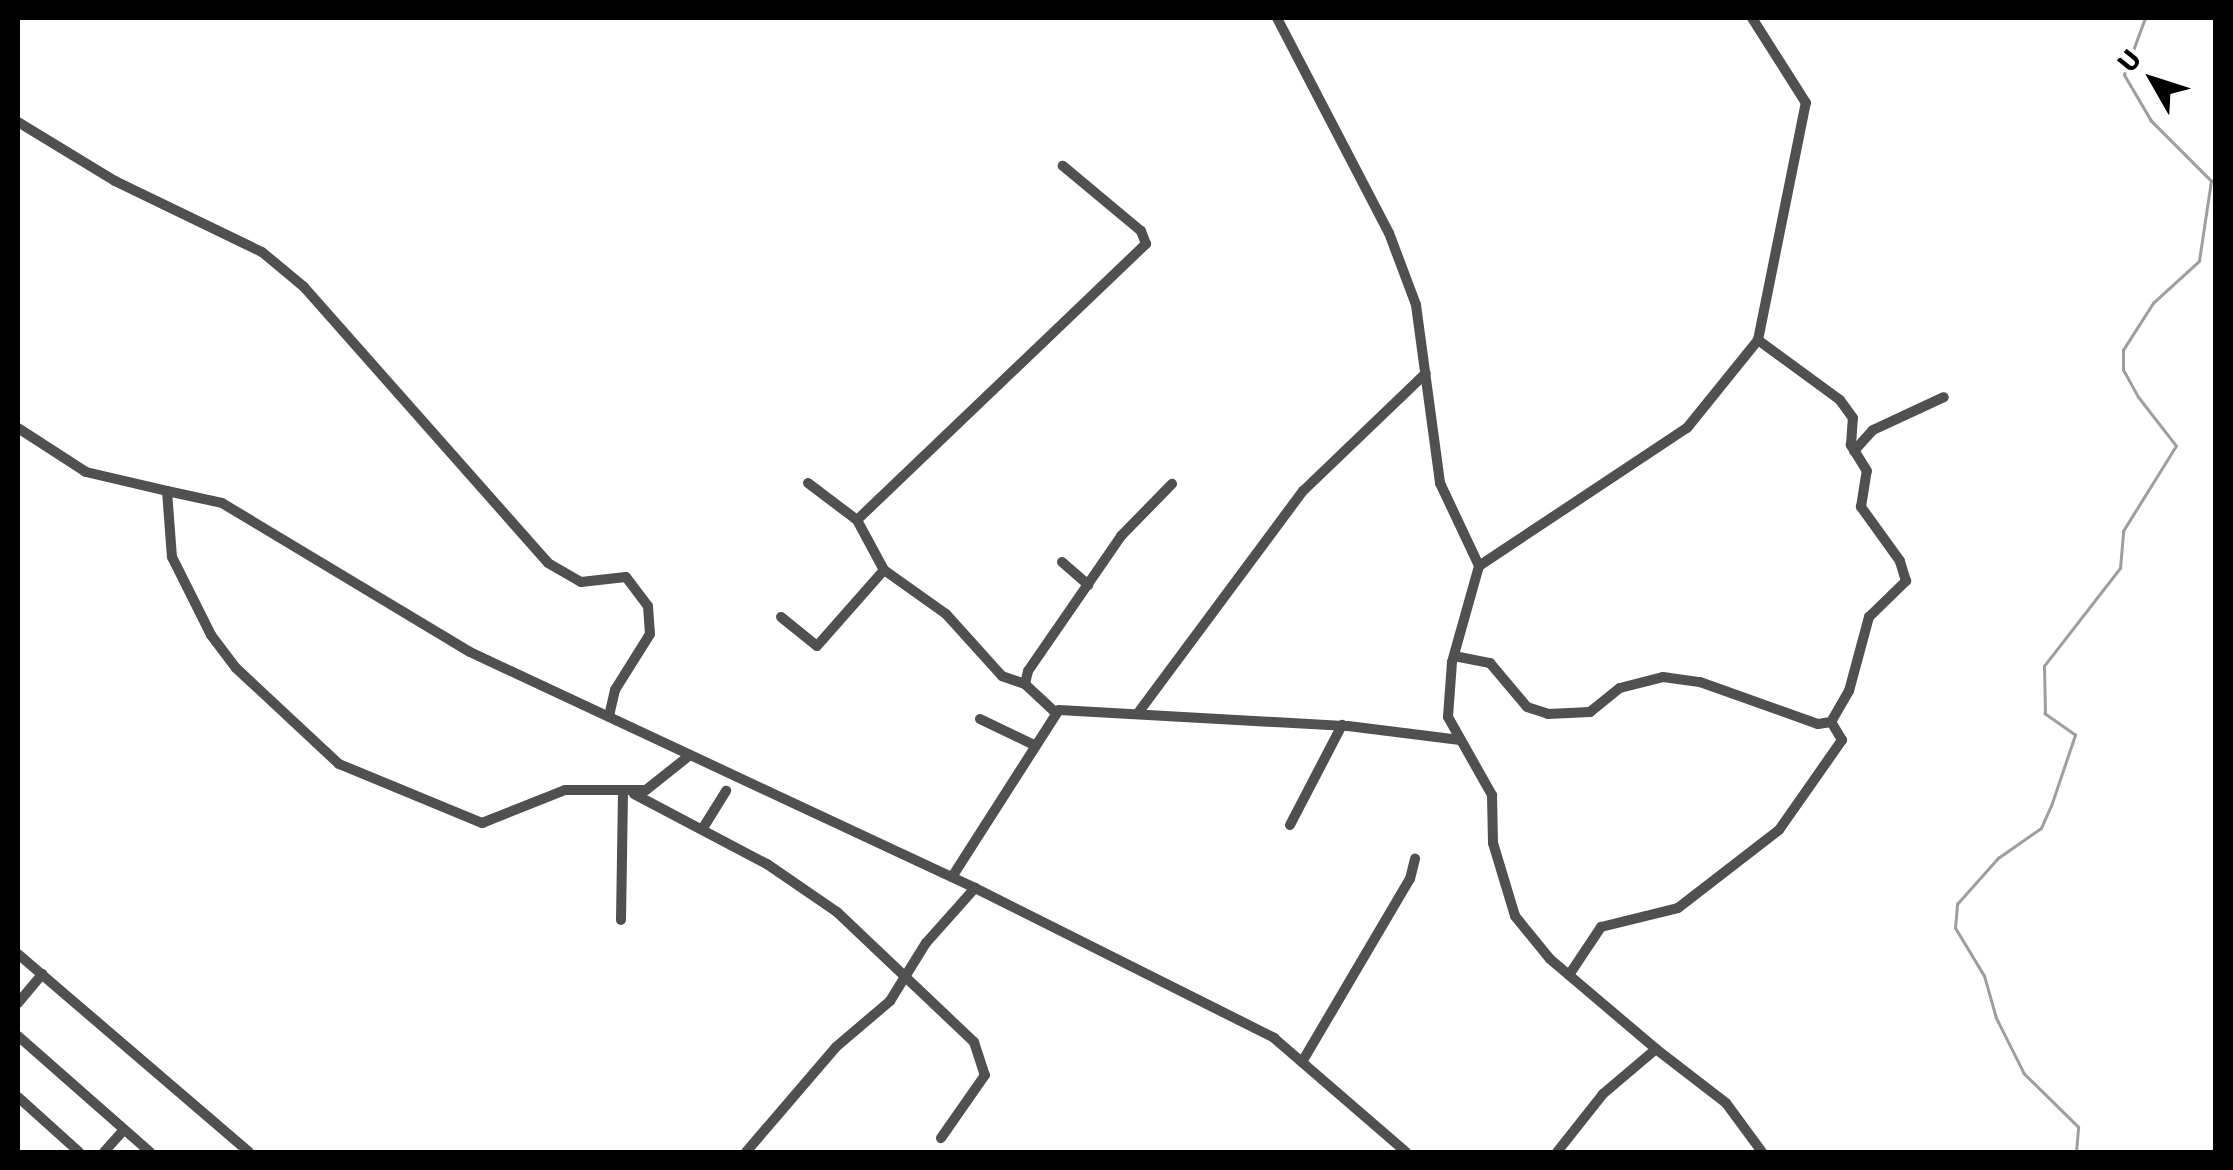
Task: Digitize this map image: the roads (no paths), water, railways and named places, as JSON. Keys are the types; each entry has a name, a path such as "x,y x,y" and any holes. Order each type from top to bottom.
{"street":[{"path":"1277,18 1389,233 1416,304 1440,483 1479,566 1454,656 1446,704 1460,740 1492,795 1493,842 1515,916 1569,975 1716,1093 1762,1152"},
{"path":"1479,566 1687,428 1758,340 1806,104 1752,18"},
{"path":"18,122 115,181 262,252 304,287 548,564 581,582 622,575 639,590 650,617 649,642 620,680 609,716"},
{"path":"857,520 1146,244 1141,230 1064,166"},
{"path":"1758,340 1846,406 1855,423 1854,451 1866,466 1861,507 1900,561 1906,581 1869,617 1849,691 1831,722"},
{"path":"1138,714 1303,491 1426,372"},
{"path":"1854,451 1873,430 1944,397"},
{"path":"18,428 86,472 222,503 470,652 975,888 1274,1038 1406,1152"},
{"path":"808,482 857,520 884,570 946,614 998,672 1025,684 1055,712 1342,726 1460,740"},
{"path":"1025,684 1121,536 1172,484"},
{"path":"167,492 172,557 206,626 236,668 330,758 472,823 492,822 564,790 628,794 654,786 690,755"},
{"path":"1062,562 1088,584"},
{"path":"781,617 817,646 884,570"},
{"path":"1454,656 1490,663 1526,707 1548,714 1590,712 1620,688 1663,677 1700,682 1818,724 1831,722"},
{"path":"952,877 1055,712"},
{"path":"980,718 1034,746"},
{"path":"1569,975 1601,926 1678,908 1778,830 1842,740 1831,722"},
{"path":"1290,825 1320,779 1342,726"},
{"path":"703,828 726,792"},
{"path":"628,794 703,828 837,912 974,1042 986,1064 975,1094 941,1138"},
{"path":"621,920 628,794"},
{"path":"1302,1062 1410,880 1415,859"},
{"path":"746,1152 836,1047 890,1001 904,973 975,888"},
{"path":"18,954 249,1152"},
{"path":"18,1002 42,974"},
{"path":"18,1036 150,1152"},
{"path":"1556,1152 1603,1094 1656,1048"},
{"path":"18,1098 79,1152"},
{"path":"104,1152 123,1130"}],"waterway":[{"path":"2076,1152 2078,1127 2024,1074 1996,1018 1984,976 1955,928 1957,904 1998,858 2041,828 2075,735 2045,714 2044,666 2120,568 2123,531 2176,446 2138,397 2123,370 2123,350 2153,303 2199,261 2211,181 2151,121 2124,75 2145,18"}]}
